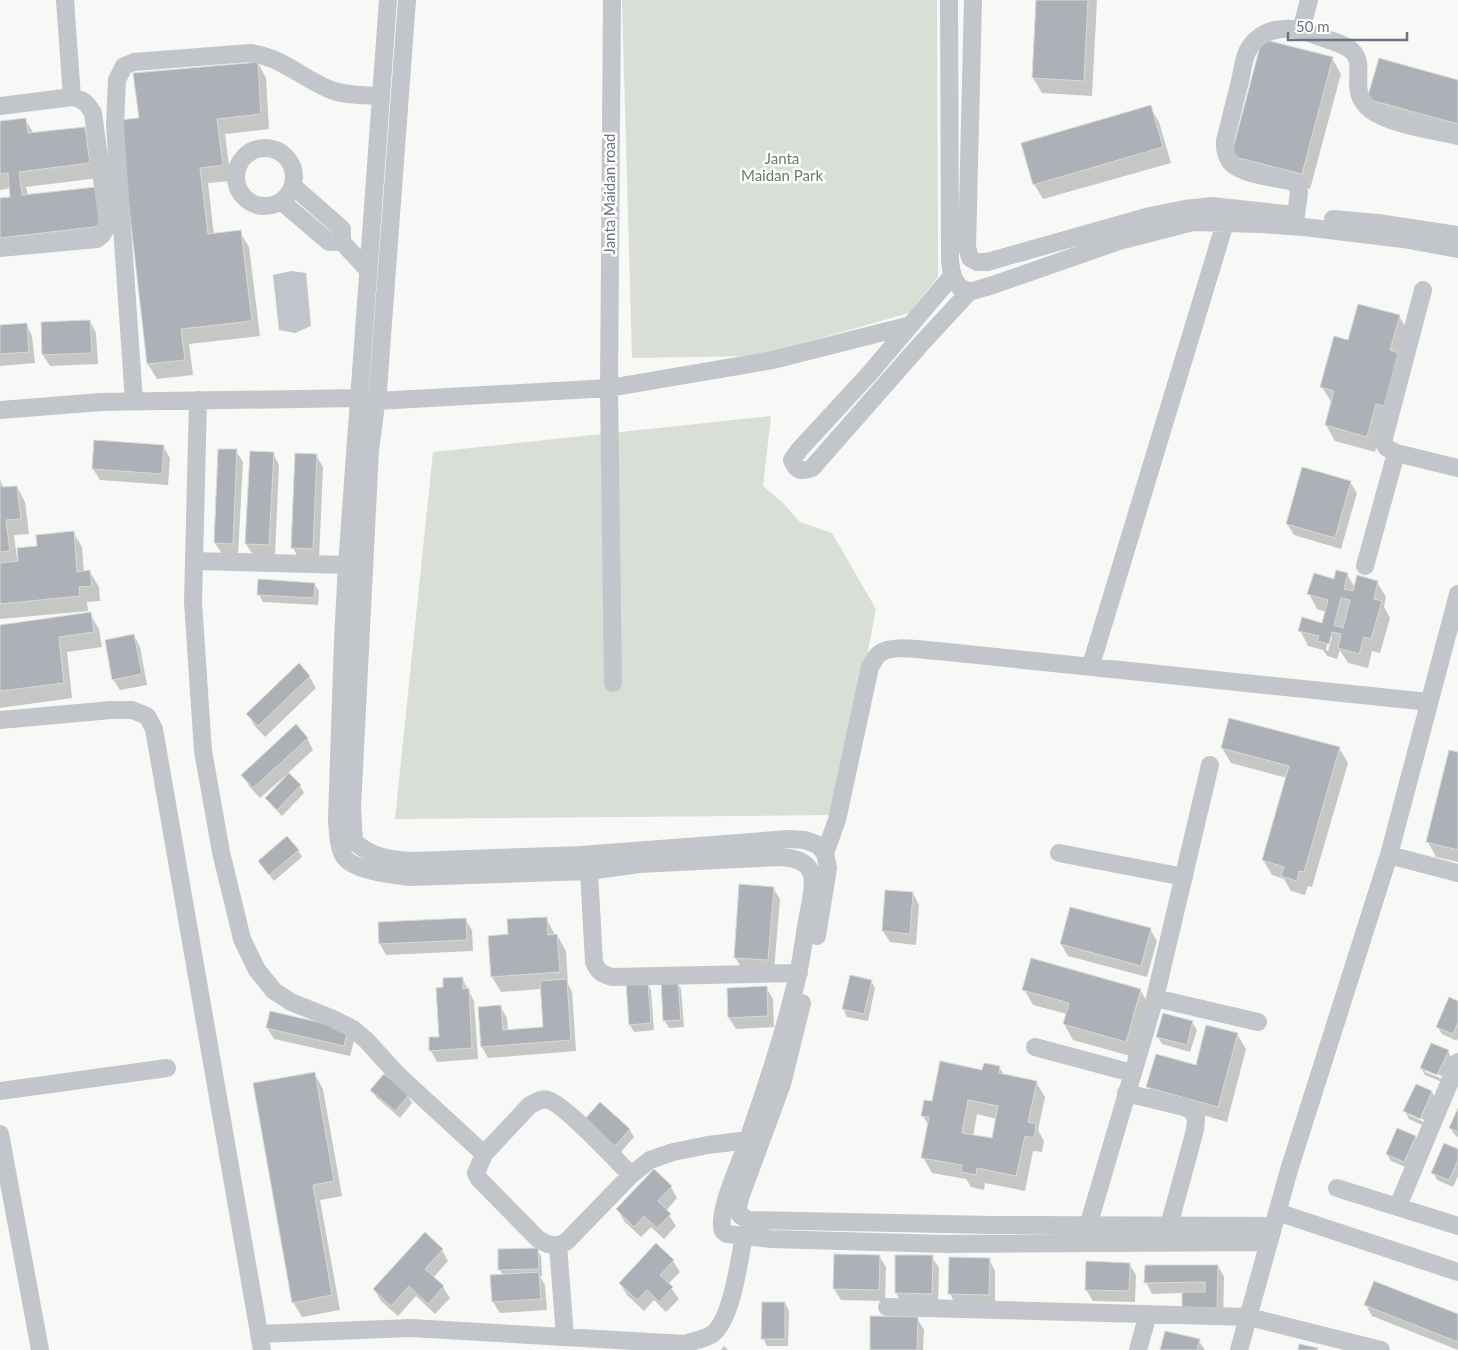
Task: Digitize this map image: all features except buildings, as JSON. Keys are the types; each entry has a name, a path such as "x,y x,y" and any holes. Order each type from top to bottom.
{"street":[{"path":"65,0 72,97"},
{"path":"388,0 342,639 337,820 339,843 344,858 357,866 382,874 410,877 589,871 639,864 779,857 794,858 806,865 812,874 812,891 799,973 766,1089 724,1209 721,1227 727,1234 945,1244 1273,1227"},
{"path":"407,0 377,401 370,450 352,808 354,841 362,849 381,857 398,861 581,855 790,839 805,840 818,845 825,853 828,868 811,965 782,1084 740,1198 738,1208 740,1215 748,1220 991,1226 1273,1227 1458,1272"},
{"name":"Janta Maidan road","path":"612,0 608,388 613,683"},
{"path":"949,0 950,250 952,276 962,288 970,291"},
{"path":"973,0 967,247 970,258 977,262 987,262 1150,216 1212,206 1378,223 1458,235"},
{"path":"1301,30 1308,0"},
{"path":"1296,215 1300,192 1297,185 1291,181 1244,171 1230,162 1225,152 1247,52 1259,37 1270,31 1280,28 1301,30 1344,46 1353,52 1358,64 1357,90 1362,102 1372,111 1394,120 1458,136"},
{"path":"134,401 114,126 117,80 124,66 134,62 256,53 272,58 292,70 343,94 381,96"},
{"path":"0,106 72,97 88,103 93,113 107,216 107,226 103,234 97,239 0,248"},
{"path":"264,148 273,149 289,159 295,177 289,195 282,202 273,206 263,207 245,199 239,191 236,182 236,172 240,162 246,155 254,150 264,148"},
{"path":"293,186 342,229 342,242 368,270"},
{"path":"282,202 329,242 342,242"},
{"path":"952,276 870,373 799,450 792,460 794,466 799,470 806,471 812,468 970,291 990,286 1119,241 1193,222 1225,222 1304,227 1403,239 1458,249"},
{"path":"1091,665 1225,222"},
{"path":"1423,290 1383,442 1387,448 1396,452 1458,468"},
{"path":"377,401 608,388 773,360 911,325"},
{"path":"0,410 102,402 359,398"},
{"path":"198,400 193,602 203,751 221,852 242,939 257,970 274,991 291,1002 331,1018 353,1030 367,1041 397,1074 484,1154"},
{"path":"1365,566 1396,452"},
{"path":"194,561 347,565"},
{"path":"1239,1350 1273,1227 1389,855 1458,594"},
{"path":"825,853 837,820 870,667 878,655 886,651 900,648 1091,665 1429,702"},
{"path":"0,720 111,710 132,710 148,716 154,729 260,1342 411,1328 685,1344 712,1335 724,1319 730,1302 744,1236"},
{"path":"1088,1226 1155,998 1210,765"},
{"path":"1059,853 1184,877"},
{"path":"1389,855 1458,873"},
{"path":"589,871 594,962 597,970 602,974 612,977 799,973"},
{"path":"1155,998 1258,1022"},
{"path":"1035,1047 1132,1073"},
{"path":"1398,1206 1458,1062"},
{"path":"0,1091 166,1068"},
{"path":"1126,1093 1184,1107 1192,1111 1196,1118 1195,1130 1169,1226"},
{"path":"631,1175 562,1108 547,1099 530,1105 484,1154 476,1173 480,1180 538,1239 548,1245 558,1246 566,1242 631,1175 650,1160 673,1152 748,1140"},
{"path":"0,1134 40,1350"},
{"path":"1337,1188 1458,1226"},
{"path":"558,1246 565,1337"},
{"path":"887,1308 1248,1317 1333,1344 1381,1350"},
{"path":"1138,1350 1148,1314"}],"green space":[{"name":"Janta Maidan Park","path":"622,0 937,0 938,277 909,313 758,356 632,358"},
{"path":"771,416 763,486 783,503 800,522 832,533 876,609 837,815 395,819 433,452"}],"shaded area":[{"path":"291,271 306,273 311,326 295,333 279,330 273,275"}]}
